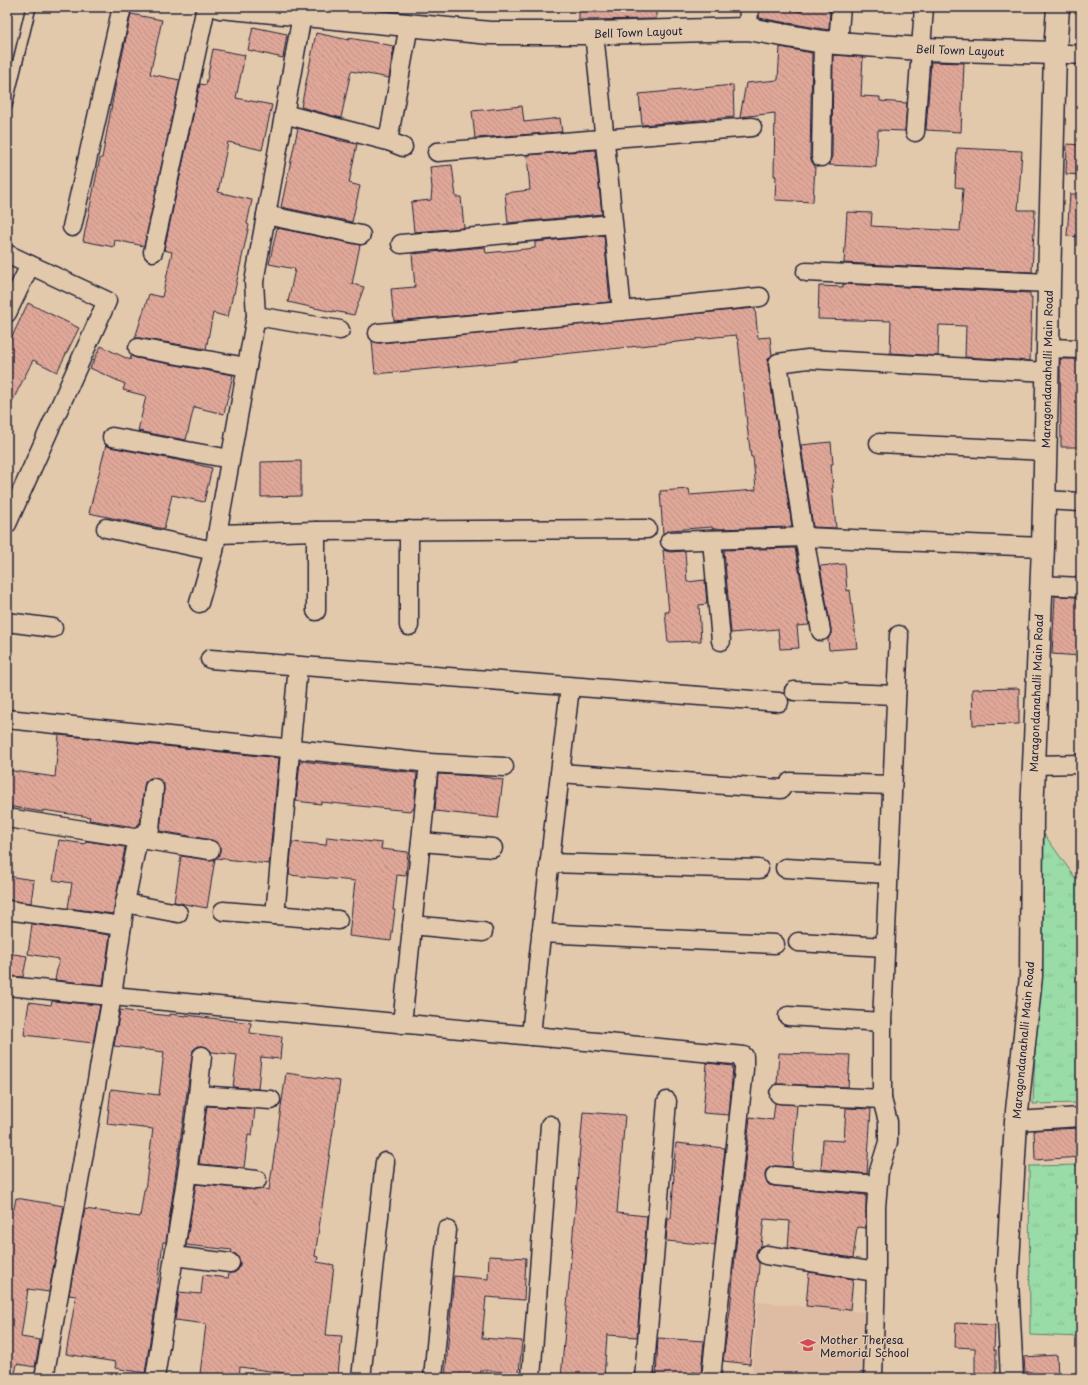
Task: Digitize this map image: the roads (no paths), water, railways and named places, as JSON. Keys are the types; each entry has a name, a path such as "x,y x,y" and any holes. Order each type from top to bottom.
{"street":[{"path":"72,227 122,7"},
{"path":"153,252 206,7"},
{"name":"Bell Town Layout","path":"220,7 267,9 302,15 329,12 409,25 490,33 594,33 748,29 831,43 921,49 1055,53"},
{"path":"748,29 749,7"},
{"path":"821,157 831,43 841,7"},
{"path":"915,132 924,7"},
{"name":"Maragondanahalli Main Road","path":"1012,1378 1007,1281 1016,1121 1031,976 1033,765 1040,585 1043,547 1055,53 1058,7"},
{"path":"199,604 215,543 256,316 254,282 302,15"},
{"path":"284,114 395,144 409,25"},
{"path":"594,33 612,224 622,311"},
{"path":"1055,53 1081,54"},
{"path":"437,152 752,127"},
{"path":"266,216 361,235"},
{"path":"401,244 612,224"},
{"path":"7,254 107,301 7,524"},
{"path":"7,314 30,265"},
{"path":"806,272 1049,283"},
{"path":"378,333 760,297"},
{"path":"256,316 340,330"},
{"path":"138,348 247,367"},
{"path":"1048,348 1081,349"},
{"path":"820,631 804,537 778,363 808,359 1047,372"},
{"path":"112,437 230,460"},
{"path":"879,443 1045,451"},
{"path":"1044,500 1081,502"},
{"path":"106,528 215,543 316,531 647,529"},
{"path":"409,530 410,626"},
{"path":"316,531 316,611"},
{"path":"670,541 804,537 1043,547"},
{"path":"712,540 721,641"},
{"path":"1040,585 1081,587"},
{"path":"7,622 53,628"},
{"path":"873,1378 877,1185 879,1172 888,1142 888,1122 882,1098 882,1022 899,635"},
{"path":"210,659 779,702"},
{"path":"274,915 298,666"},
{"path":"531,1036 541,933 570,687"},
{"path":"794,691 896,695"},
{"path":"7,719 429,763 504,767"},
{"path":"402,1024 429,763"},
{"path":"1033,765 1081,764"},
{"path":"560,773 786,786 892,785"},
{"path":"44,1378 112,996 125,904 138,838 150,828 154,788"},
{"path":"7,818 210,850"},
{"path":"421,842 493,848"},
{"path":"549,863 759,868"},
{"path":"785,868 888,874"},
{"path":"125,904 178,913"},
{"path":"7,910 122,926"},
{"path":"223,911 338,920"},
{"path":"412,925 483,932"},
{"path":"541,933 775,944"},
{"path":"798,942 885,947"},
{"path":"7,986 744,1056 711,1378"},
{"path":"788,1016 882,1022"},
{"path":"155,1378 188,1173 202,1056"},
{"path":"198,1094 271,1100"},
{"path":"779,1094 882,1098"},
{"path":"644,1378 667,1101"},
{"path":"1016,1121 1081,1117"},
{"path":"531,1378 550,1125"},
{"path":"361,1378 384,1162"},
{"path":"188,1173 257,1180"},
{"path":"775,1176 877,1185"},
{"path":"433,1378 447,1230"},
{"path":"766,1255 876,1272"},
{"path":"174,1256 230,1263"}],"lane":[{"path":"7,106 31,7"}],"place":[{"name":"Mother Theresa Memorial School","path":"808,1345"}]}
